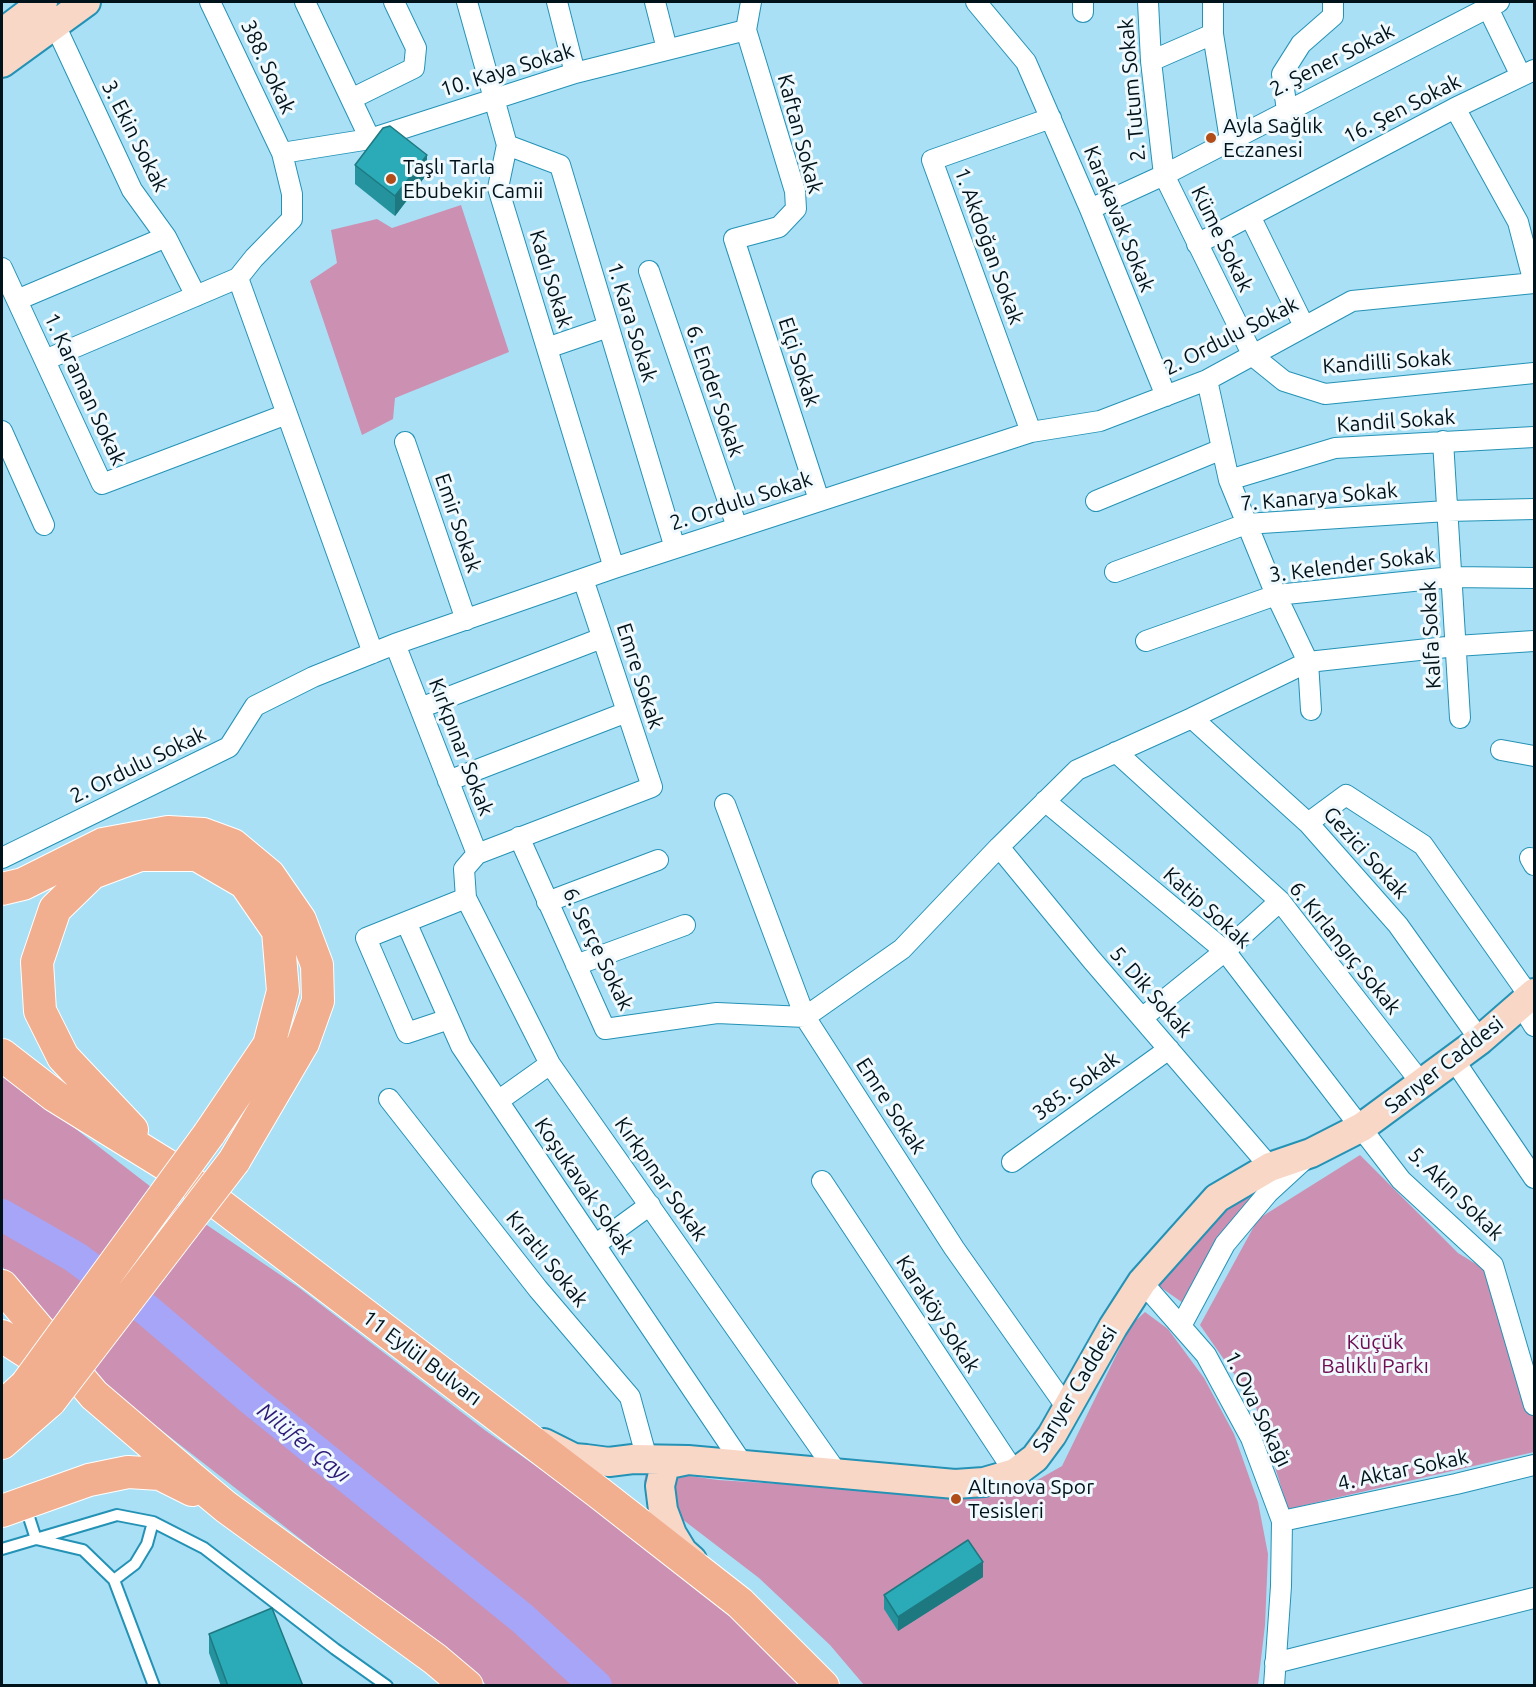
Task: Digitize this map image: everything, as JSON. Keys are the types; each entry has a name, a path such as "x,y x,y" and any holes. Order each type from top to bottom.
{"main road":[{"path":"2,889 23,884 103,844 168,832 203,834 233,846 269,875 300,920 317,965 318,1001 303,1043 234,1161 38,1393 2,1407"},
{"path":"2,1443 38,1393 269,1045 283,991 278,931 245,883 197,855 140,855 92,873 55,909 37,962 40,1011 63,1057 164,1163"},
{"name":"11 Eylül Bulvarı","path":"2,1055 56,1096 164,1163 511,1426 736,1600 823,1686"},
{"path":"2,1286 94,1395"},
{"path":"2,1336 94,1395 226,1507 435,1659 467,1686"},
{"path":"13,1508 89,1480 128,1472 160,1474 226,1507"}],"street":[{"path":"2,33 49,13 86,2"},
{"name":"388. Sokak","path":"210,2 282,153 292,194 292,219 238,278"},
{"path":"306,2 370,139"},
{"path":"351,99 414,68 416,48 394,2"},
{"name":"Kadı Sokak","path":"467,2 507,145 498,188 614,568"},
{"path":"556,2 575,73"},
{"path":"655,2 667,49"},
{"name":"Kaftan Sokak","path":"734,239 779,227 796,209 795,191 746,30 751,2"},
{"name":"Karakavak Sokak","path":"976,2 1026,62 1090,209 1166,396"},
{"name":"2. Tutum Sokak","path":"1148,2 1151,61 1164,175"},
{"path":"1213,2 1214,34 1230,140"},
{"path":"1287,111 1282,74 1301,44 1333,16 1333,2"},
{"path":"1490,4 1528,73"},
{"name":"2. Şener Sokak","path":"1090,209 1164,175 1490,4"},
{"path":"2,63 49,13"},
{"name":"3. Ekin Sokak","path":"49,13 132,190 166,237 196,296"},
{"name":"10. Kaya Sokak","path":"282,153 370,139 575,73 746,30"},
{"path":"1151,61 1214,34"},
{"name":"16. Şen Sokak","path":"1197,244 1455,108 1528,73"},
{"path":"1455,108 1518,222 1534,283"},
{"name":"1. Akdoğan Sokak","path":"1031,432 932,160 1051,118"},
{"name":"1. Kara Sokak","path":"507,145 560,165 675,548"},
{"name":"Küme Sokak","path":"1164,175 1253,356"},
{"path":"1250,216 1304,326"},
{"path":"17,300 166,237"},
{"name":"Elçi Sokak","path":"734,239 819,500"},
{"name":"1. Karaman Sokak","path":"2,268 102,484 287,414"},
{"name":"6. Ender Sokak","path":"649,271 737,527"},
{"path":"45,360 238,278 373,653"},
{"name":"2. Ordulu Sokak","path":"2,858 229,747 255,706 313,677 395,644 737,527 1031,432 1100,421 1207,380 1352,301 1534,283"},
{"path":"548,348 608,327"},
{"name":"Kandilli Sokak","path":"1253,356 1284,381 1326,394 1534,373"},
{"path":"1207,380 1229,480 1276,595 1308,662 1311,710"},
{"path":"2,431 44,525"},
{"name":"Kandil Sokak","path":"1229,480 1335,448 1534,437"},
{"name":"Kalfa Sokak","path":"1443,441 1460,718"},
{"name":"Emir Sokak","path":"405,442 466,620"},
{"path":"1096,501 1222,449"},
{"name":"7. Kanarya Sokak","path":"1115,572 1246,524 1447,511 1534,509"},
{"name":"3. Kelender Sokak","path":"1146,641 1276,595 1452,577 1534,578"},
{"name":"Emre Sokak","path":"519,837 652,787 583,579"},
{"path":"420,708 602,638"},
{"path":"805,1017 902,949 999,847 1077,770 1308,662 1456,646 1534,641"},
{"name":"Kırkpınar Sokak","path":"395,644 477,854 464,869 466,898 550,1064 837,1474"},
{"path":"448,781 627,712"},
{"name":"Gezici Sokak","path":"1192,718 1308,823 1398,925 1480,1040"},
{"path":"1501,750 1534,756"},
{"name":"6. Kırlangıç Sokak","path":"1116,752 1280,902 1422,1084"},
{"path":"1308,823 1346,795 1423,845 1530,1005"},
{"name":"Katip Sokak","path":"1045,801 1225,951 1362,1127"},
{"name":"Emre Sokak","path":"725,804 805,1017 954,1248 1067,1408"},
{"path":"477,854 519,837"},
{"name":"6. Serçe Sokak","path":"519,837 605,1029 717,1013 805,1017"},
{"name":"5. Dik Sokak","path":"999,847 1270,1167"},
{"path":"547,902 658,860"},
{"path":"449,1019 407,1033 366,938 466,898"},
{"path":"1142,1018 1225,951 1280,902"},
{"name":"Koşukavak Sokak","path":"406,922 461,1046 744,1466"},
{"path":"576,965 685,925"},
{"name":"Sarıyer Caddesi","path":"511,1426 574,1458 609,1462 647,1459 688,1460 955,1484 984,1482 1015,1473 1035,1458 1052,1435 1113,1327 1142,1282 1216,1198 1270,1167 1311,1153 1362,1127 1530,1005"},
{"name":"385. Sokak","path":"1012,1162 1168,1048"},
{"path":"1454,1060 1534,1178"},
{"path":"498,1101 550,1064"},
{"name":"Kıratlı Sokak","path":"389,1099 538,1289 630,1396 647,1459"},
{"name":"5. Akın Sokak","path":"1362,1127 1401,1180 1493,1264 1534,1405"},
{"path":"1181,1326 1225,1244 1268,1193 1311,1153"},
{"name":"Karaköy Sokak","path":"822,1181 1015,1473"},
{"path":"595,1245 650,1205"},
{"name":"1. Ova Sokağı","path":"1142,1282 1206,1355 1251,1438 1282,1521 1281,1586 1274,1686"},
{"path":"688,1460 669,1464 664,1469 660,1486 663,1510 672,1534 683,1552 736,1600"},
{"name":"4. Aktar Sokak","path":"1282,1521 1456,1485 1534,1465"},
{"path":"1275,1663 1534,1598"}],"lane":[{"path":"13,1508 36,1539 83,1550 114,1580 154,1686"},
{"path":"2,1549 117,1515 153,1522 204,1548 387,1686"},
{"path":"114,1580 135,1564 147,1544 153,1522"}],"green space":[{"path":"461,205 509,352 395,398 393,419 362,435 310,281 337,263 331,230 377,219 392,228"},
{"path":"2,1072 151,1187 298,1287 486,1431 620,1525 724,1602 808,1685 487,1685 383,1606 110,1390 25,1297 2,1266"},
{"name":"Küçük Balıklı Parkı","path":"1360,1155 1458,1253 1489,1272 1534,1417 1534,1452 1288,1509 1255,1404 1200,1325 1258,1219"},
{"path":"1263,1180 1268,1184 1183,1303 1156,1284 1214,1217"},
{"name":"Altınova Spor Tesisleri","path":"1145,1312 1168,1329 1204,1378 1234,1434 1258,1502 1268,1554 1265,1625 1258,1685 864,1685 830,1645 759,1578 652,1496 644,1482 646,1473 655,1471 718,1480 968,1496 1018,1491 1062,1466 1131,1325"}],"building":[{"path":"390,126 427,155 395,196 355,165 383,128"},
{"path":"968,1540 983,1562 898,1617 884,1595"},
{"path":"272,1608 303,1686 228,1686 209,1634"}],"waterway":[{"name":"Nilüfer Çayı","path":"2,1215 75,1257 147,1310 251,1399 522,1618 596,1686"}],"place":[{"name":"Ayla Sağlık Eczanesi","path":"1211,138"},
{"name":"Taşlı Tarla Ebubekir Camii","path":"391,179"},
{"name":"Altınova Spor Tesisleri","path":"956,1499"}]}
